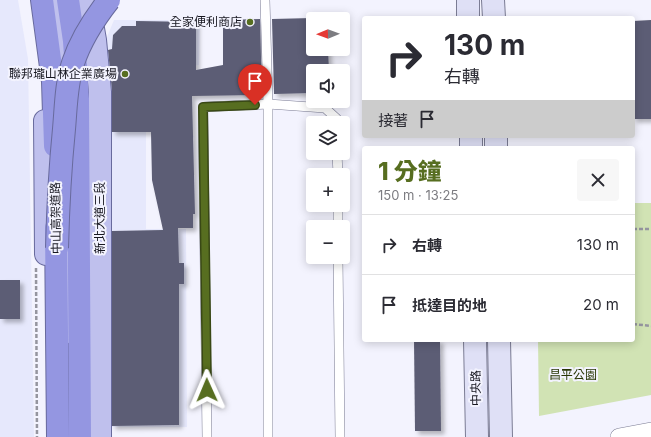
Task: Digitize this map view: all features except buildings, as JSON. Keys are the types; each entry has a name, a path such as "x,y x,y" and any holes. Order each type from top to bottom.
{"highway":[{"name":"中山高架道路","path":"42,0 53,82 57,248 58,437"},
{"name":"中山高架道路","path":"68,0 74,41 78,99 80,437"},
{"path":"57,248 60,173 67,90 73,63 81,44 89,27 109,0"}],"main road":[{"path":"39,0 45,51 47,437"},
{"path":"55,0 64,80 70,437"},
{"name":"新北大道三段","path":"88,0 95,40 100,92 100,437"}],"street":[{"path":"468,0 468,16"},
{"path":"493,0 494,16"},
{"name":"中央路","path":"475,342 477,437"},
{"name":"中央路","path":"499,342 501,437"},
{"path":"619,437 651,431"}],"lane":[{"path":"265,0 268,104 268,437"},
{"path":"207,437 203,107 268,104 325,108 334,116"},
{"path":"338,264 340,437"}],"path":[{"path":"635,229 651,229"},
{"path":"635,324 651,326"}],"shaded area":[{"path":"0,0 18,0 28,59 34,437 0,437"},
{"path":"114,20 200,20 199,65 146,72 146,229 186,229 187,427 108,427 107,37"}],"green space":[{"name":"昌平公園","path":"635,203 651,203 651,395 539,416 538,342 635,342"}],"place":[{"name":"全家便利商店","path":"250,22"},
{"name":"聯邦瓏山林企業廣場","path":"125,74"}],"route":[{"path":"207,390 203,107 255,105"}]}
